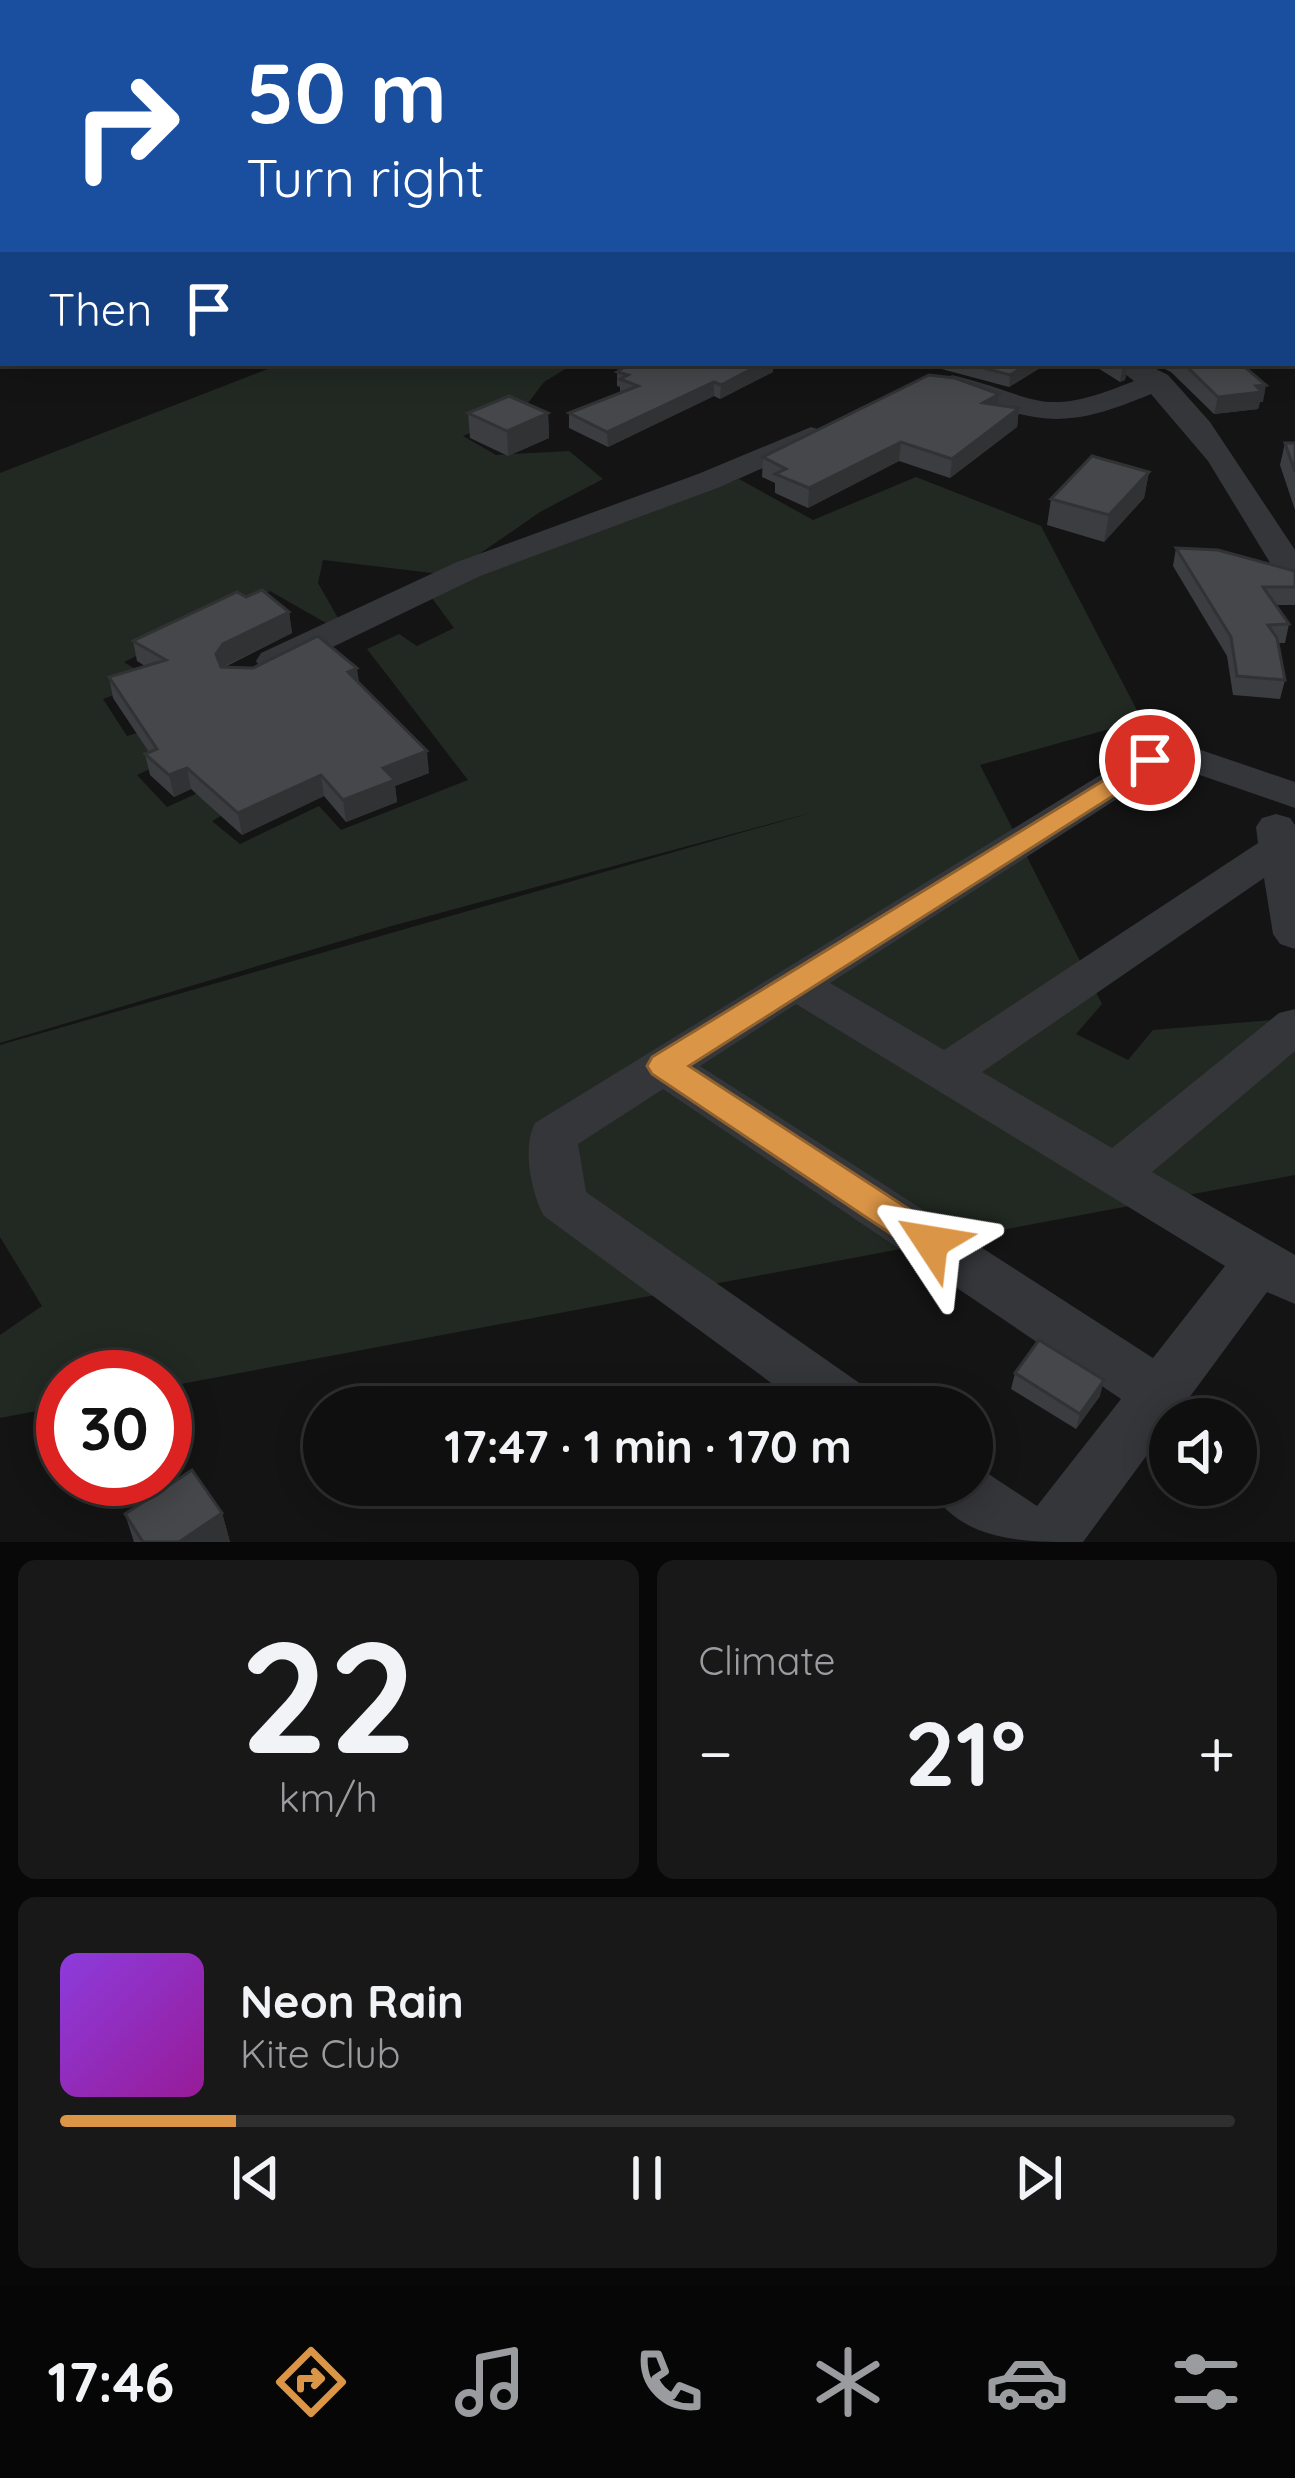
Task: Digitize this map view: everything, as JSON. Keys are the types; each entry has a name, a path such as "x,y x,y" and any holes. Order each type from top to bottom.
{"street":[{"path":"1130,366 1158,381 1238,484 1295,577"},
{"path":"920,381 941,379 1036,411 1058,413 1080,411 1158,381"},
{"path":"241,677 418,591 536,543 725,478 842,420"},
{"path":"819,1386 562,1202 552,1136 1150,760 1195,760 1281,791 1280,848 1295,934"},
{"path":"945,1073 1280,848"},
{"path":"795,983 1278,1272 1159,1393 1046,1542"},
{"path":"1117,1173 1295,1025"},
{"path":"664,1066 1159,1393"},
{"path":"987,1506 1037,1542"}],"shaded area":[{"path":"275,366 570,366 544,382 522,411 463,436 496,455 569,451 603,479 540,512 449,575 323,560 318,583 338,618 326,623 270,591 124,662 154,681 103,699 127,736 151,729 172,759 137,775 167,807 222,782 249,800 212,821 240,844 319,806 341,830 468,780 367,649 399,634 417,646 454,628 429,594 739,479 813,520 916,477 1041,526 1142,720 980,765 1102,1004 1076,1034 1128,1060 1153,1030 1295,1018 1295,1175 192,1382 192,1350 36,1350 36,1411 0,1418 0,1335 42,1306 0,1237 0,1045 814,812 388,927 0,1043 0,473"}],"building":[{"path":"626,366 757,366 607,432 569,413 638,386 620,379 628,375 617,372"},
{"path":"976,366 1025,366 1010,375"},
{"path":"1186,366 1244,366 1266,385 1256,386 1262,392 1218,397"},
{"path":"929,375 955,378 999,394 983,403 1019,408 952,459 901,442 809,488 775,474 786,469 763,457"},
{"path":"509,396 548,413 507,431 468,413"},
{"path":"1285,443 1295,443 1295,472"},
{"path":"1092,456 1149,472 1109,515 1051,499"},
{"path":"1176,548 1218,550 1295,571 1295,587 1263,587 1289,624 1268,625 1277,638 1285,680 1237,676 1231,637"},
{"path":"262,590 289,612 223,644 216,654 221,667 253,668 318,636 357,668 348,672 427,751 383,768 395,780 343,800 321,775 238,813 187,768 169,775 145,754 157,749 109,677 166,660 133,641 237,592 246,597"},
{"path":"1039,1340 1104,1380 1080,1414 1015,1373"},
{"path":"192,1470 222,1513 179,1542 143,1542 125,1514 137,1506 192,1506"}],"route":[{"path":"931,1242 664,1066 1150,760"}]}
